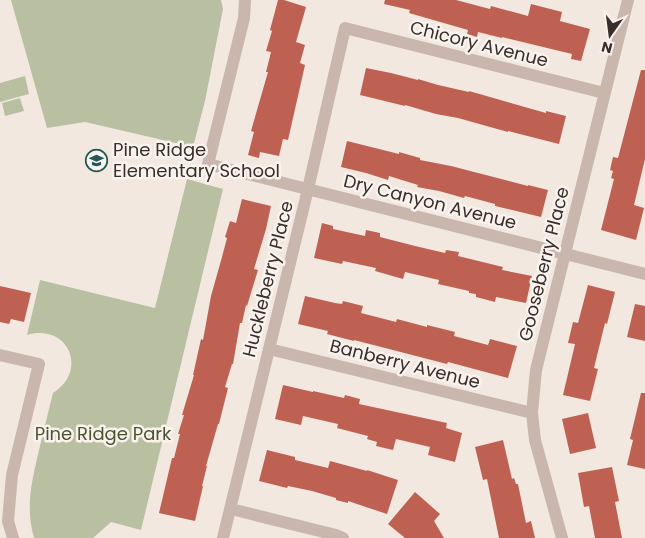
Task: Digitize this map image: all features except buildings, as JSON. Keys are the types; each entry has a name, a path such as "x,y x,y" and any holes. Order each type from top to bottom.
{"street":[{"name":"Dry Canyon Avenue","path":"245,0 244,18 208,164 645,274"},
{"name":"Gooseberry Place","path":"562,538 534,440 532,413 536,370 628,0"},
{"name":"Chicory Avenue","path":"345,28 604,93"},
{"name":"Huckleberry Place","path":"223,538 345,28"},
{"name":"Banberry Avenue","path":"269,349 532,413"},
{"path":"0,355 39,364 12,475 4,522 13,538"},
{"path":"231,509 343,538"}],"green space":[{"path":"11,0 221,0 223,9 205,101 193,147 85,122 47,128"},
{"path":"25,76 29,94 0,102 0,83"},
{"path":"20,98 24,111 5,116 2,103"},
{"name":"Pine Ridge Park","path":"187,179 223,189 141,530 111,522 93,538 34,538 30,515 30,494 34,472 53,393 64,383 70,373 71,361 69,351 63,342 53,336 41,333 27,335 40,280 155,308"}],"place":[{"name":"Pine Ridge Elementary School","path":"97,160"}]}
